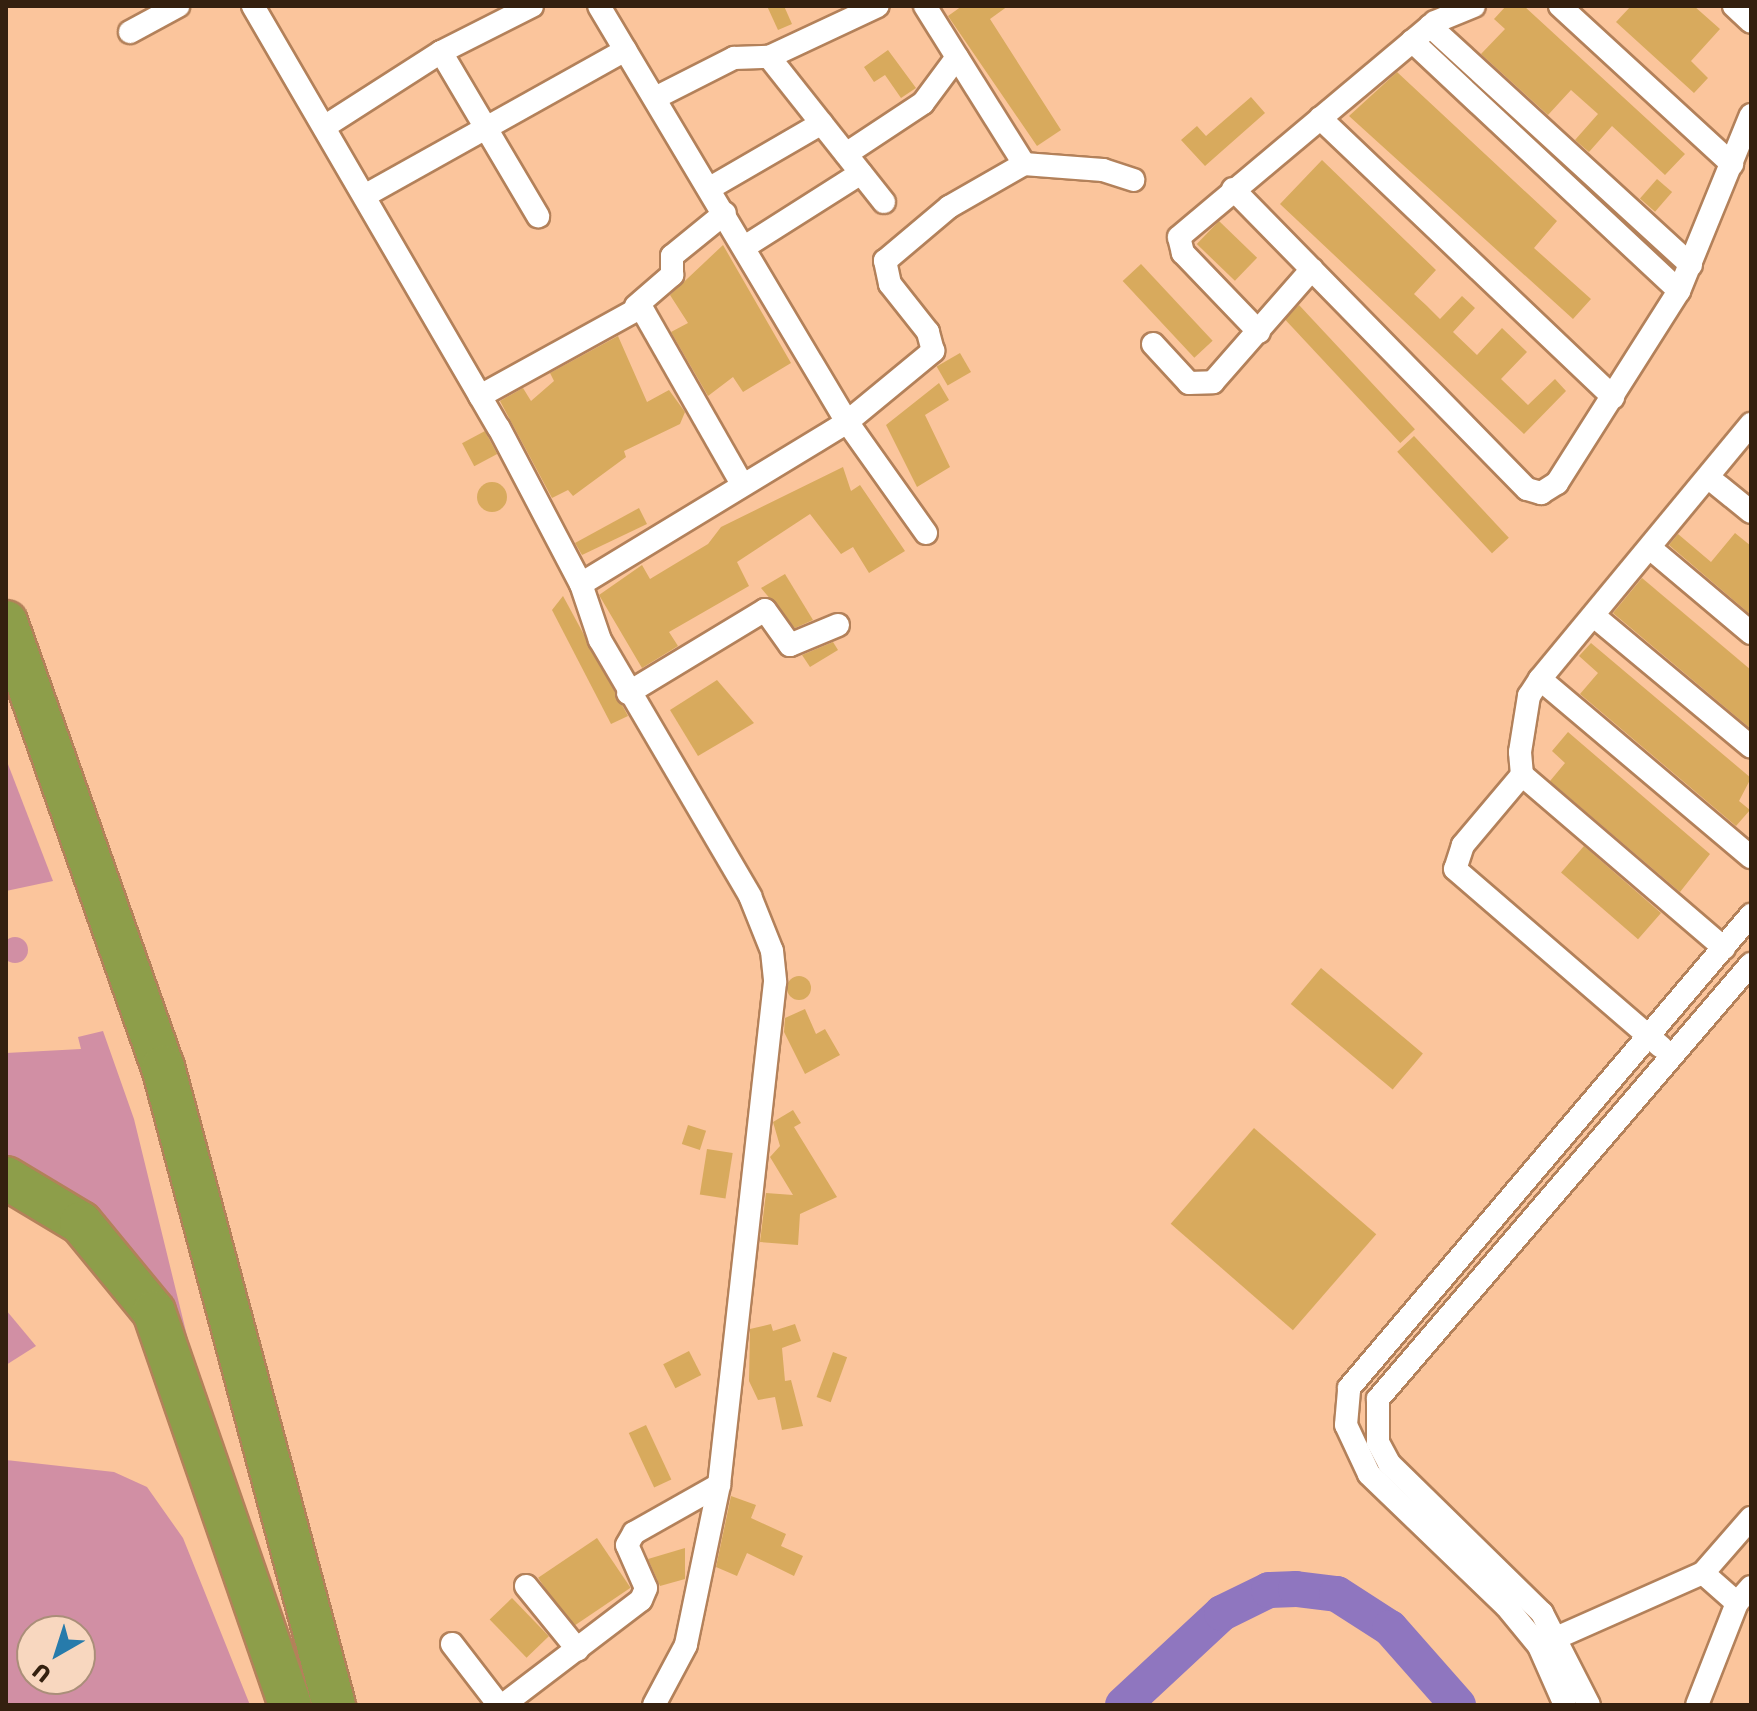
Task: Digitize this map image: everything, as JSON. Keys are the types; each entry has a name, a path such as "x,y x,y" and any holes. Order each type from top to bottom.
{"highway":[{"path":"6,622 163,1067 334,1705"},
{"path":"6,1178 81,1223 154,1312 290,1705"}],"street":[{"path":"130,32 178,6"},
{"path":"253,6 366,195 480,396 581,584 628,693 750,896 772,951 775,982 719,1485 686,1645 654,1705"},
{"path":"324,127 441,52 532,6"},
{"path":"655,98 734,58 769,57 878,6"},
{"path":"1259,332 1177,244 1233,189 1430,26 1474,6"},
{"path":"1560,6 1732,164"},
{"path":"1734,6 1751,22"},
{"path":"602,7 625,50 746,246 847,422 926,533"},
{"path":"936,9 957,57 1024,164"},
{"path":"1430,26 1560,160 1679,291"},
{"path":"1412,41 1691,265"},
{"path":"366,195 490,130 625,50"},
{"path":"441,52 490,130 538,216"},
{"path":"769,57 884,202"},
{"path":"846,154 923,103 957,57"},
{"path":"1233,189 1532,492 1557,483 1679,291 1751,115"},
{"path":"1320,118 1613,397"},
{"path":"710,188 822,123"},
{"path":"581,584 741,482 847,422 933,351 928,332 890,284 885,261 949,207 1024,164 1103,170 1133,180"},
{"path":"746,246 861,173"},
{"path":"480,396 636,306 672,275 672,256 725,213"},
{"path":"1153,344 1189,383 1201,386 1259,332 1312,269"},
{"path":"636,306 650,315 682,387 741,482"},
{"path":"1669,1056 1651,1037 1455,869 1463,845 1522,775 1524,721 1540,679 1751,424"},
{"path":"1709,478 1751,512"},
{"path":"1650,548 1751,633"},
{"path":"628,693 765,610 789,645 838,625"},
{"path":"1594,616 1751,747"},
{"path":"1540,679 1751,857"},
{"path":"1522,775 1724,948"},
{"path":"1565,1705 1549,1641 1369,1474 1346,1425 1349,1388 1364,1362 1651,1037 1749,920"},
{"path":"1589,1705 1549,1641 1479,1546 1389,1463 1378,1442 1378,1399 1751,964"},
{"path":"1349,1388 1378,1399"},
{"path":"452,1644 501,1705 578,1650 646,1592 627,1545 634,1533 719,1485"},
{"path":"1549,1641 1703,1573 1751,1518"},
{"path":"1697,1705 1744,1595 1703,1573"},
{"path":"526,1586 578,1650"}],"shaded area":[{"path":"6,759 53,881 6,891"},
{"path":"15,937 24,941 28,950 24,959 15,963 6,959 2,950 6,941"},
{"path":"103,1031 134,1119 190,1348 170,1305 112,1227 56,1183 6,1157 6,1053 81,1049 78,1037"},
{"path":"6,1310 36,1346 6,1365"},
{"path":"6,1460 114,1472 147,1487 183,1538 250,1705 6,1705"}],"building":[{"path":"767,6 784,6 792,24 778,30"},
{"path":"962,6 1008,6 990,19 1061,130 1037,146 948,16"},
{"path":"1506,6 1524,6 1685,154 1665,175 1612,126 1589,152 1575,140 1598,114 1571,90 1548,115 1481,54 1505,29 1494,19"},
{"path":"1631,6 1694,6 1720,29 1691,61 1708,78 1694,93 1616,22"},
{"path":"888,50 916,88 901,98 885,75 874,82 864,67"},
{"path":"1397,72 1557,221 1534,248 1591,299 1573,319 1349,116"},
{"path":"1251,97 1265,113 1205,166 1181,140 1197,126 1206,136"},
{"path":"1322,160 1436,270 1414,294 1440,319 1462,296 1475,308 1453,332 1477,355 1502,328 1527,352 1501,379 1528,405 1555,379 1566,391 1524,434 1280,204"},
{"path":"1657,179 1672,192 1655,212 1640,199"},
{"path":"1219,221 1257,258 1235,281 1197,244"},
{"path":"723,245 791,363 743,392 733,377 708,396 671,332 688,323 670,295"},
{"path":"1141,264 1213,341 1194,358 1123,281"},
{"path":"1299,305 1415,429 1400,443 1284,319"},
{"path":"618,336 647,402 669,390 685,412 680,424 624,451 626,457 573,496 568,490 552,498 500,401 523,388 531,401 554,381 550,373"},
{"path":"960,353 971,372 948,386 937,366"},
{"path":"939,383 949,400 925,415 950,467 917,487 886,425"},
{"path":"485,431 497,454 474,466 462,443"},
{"path":"1414,436 1509,538 1492,553 1397,452"},
{"path":"843,467 851,491 860,485 905,551 869,573 853,547 841,554 810,514 737,562 749,586 669,632 678,646 642,668 599,595 642,565 650,579 708,544 721,527"},
{"path":"492,482 498,483 506,491 506,503 498,511 492,512 486,511 478,503 477,497 478,491 486,483"},
{"path":"639,508 647,524 582,555 575,543"},
{"path":"1735,533 1751,546 1751,615 1669,545 1678,534 1711,562"},
{"path":"785,574 813,620 795,628 761,588"},
{"path":"1642,578 1751,670 1751,729 1613,613"},
{"path":"563,596 628,716 611,724 552,610"},
{"path":"833,642 838,650 810,667 802,655"},
{"path":"1591,643 1751,778 1739,801 1750,810 1736,826 1580,694 1598,673 1579,656"},
{"path":"717,680 754,723 698,756 670,710"},
{"path":"1568,732 1710,854 1680,892 1550,781 1565,763 1552,751"},
{"path":"1584,846 1661,913 1638,939 1561,872"},
{"path":"1321,968 1423,1053 1393,1089 1291,1004"},
{"path":"799,976 808,979 811,988 808,997 799,1000 790,997 787,988 790,979"},
{"path":"805,1009 816,1034 825,1029 840,1055 805,1074 784,1032 785,1018"},
{"path":"793,1110 801,1123 794,1127 837,1197 800,1214 798,1245 760,1242 766,1193 793,1195 770,1157 780,1146 773,1122"},
{"path":"688,1125 706,1131 700,1150 682,1144"},
{"path":"1254,1128 1376,1234 1293,1330 1171,1224"},
{"path":"707,1149 733,1153 725,1199 700,1194"},
{"path":"771,1324 773,1331 795,1324 801,1341 782,1348 785,1381 791,1380 803,1426 782,1430 775,1397 758,1400 749,1381 750,1329"},
{"path":"689,1351 701,1375 675,1388 663,1364"},
{"path":"833,1352 847,1357 831,1402 817,1397"},
{"path":"646,1425 671,1479 654,1487 629,1433"},
{"path":"731,1496 756,1505 751,1518 786,1534 781,1546 803,1556 794,1576 747,1553 737,1576 716,1567"},
{"path":"597,1538 631,1588 572,1627 538,1578"},
{"path":"685,1548 685,1579 660,1586 648,1559"},
{"path":"512,1598 549,1636 527,1658 490,1620"}],"waterway":[{"path":"1123,1705 1222,1613 1269,1590 1296,1589 1337,1594 1390,1628 1458,1705"}]}
